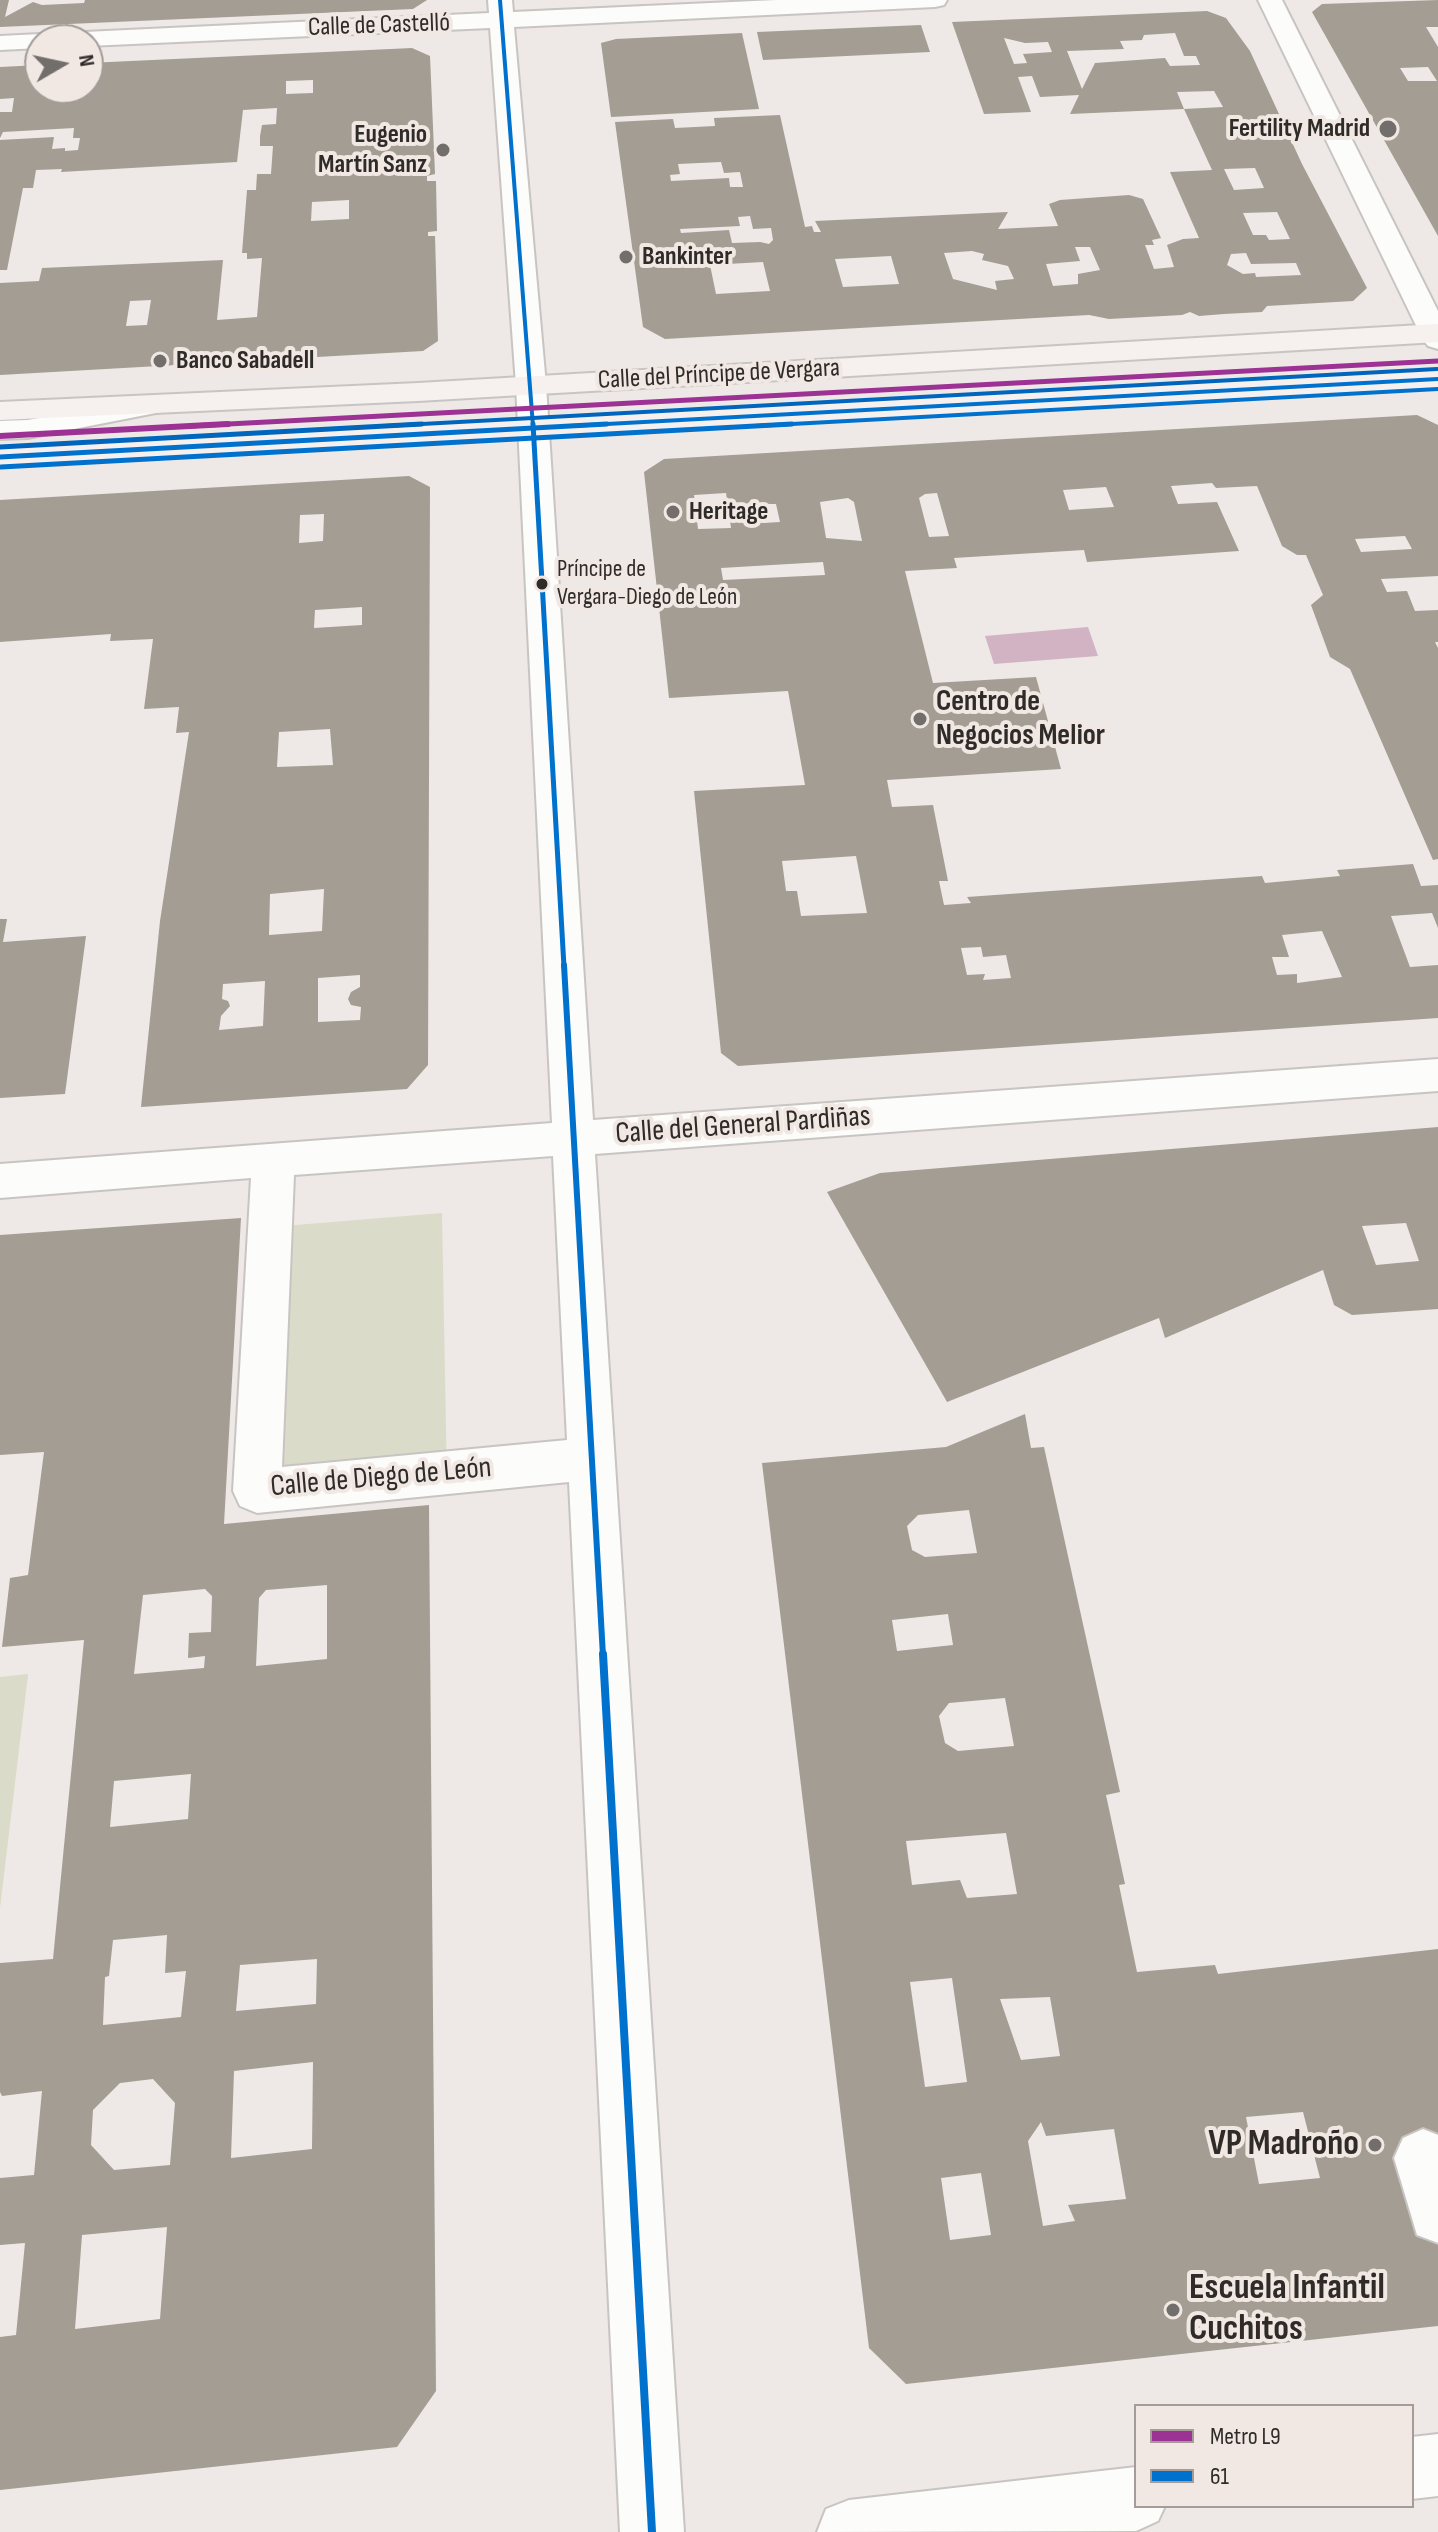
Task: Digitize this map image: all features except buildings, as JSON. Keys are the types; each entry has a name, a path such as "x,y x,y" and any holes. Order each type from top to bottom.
{"main road":[{"name":"Calle del Príncipe de Vergara","path":"0,411 1437,335"},
{"name":"Calle del Príncipe de Vergara","path":"0,457 1438,379"}],"street":[{"name":"Calle de Castelló","path":"104,37 500,10 935,0"},
{"path":"1270,0 1437,335"},
{"path":"500,10 531,385 652,2532"},
{"path":"0,43 24,42"},
{"path":"0,430 28,429 155,405"},
{"name":"Calle del General Pardiñas","path":"0,1181 575,1136 732,1129 1438,1075"},
{"name":"Calle de Diego de León","path":"273,1160 257,1491 592,1459"},
{"path":"1423,2158 1438,2214"},
{"path":"1414,2468 1438,2465"},
{"path":"849,2532 1134,2499"}],"green space":[{"path":"442,1213 447,1483 246,1500 259,1228"},
{"path":"28,1675 0,1908 0,1677"}],"shaded area":[{"path":"1088,627 1098,656 994,664 985,636"}],"metro line":[{"name":"L9","path":"0,436 1438,361"}],"transit line":[{"name":"61","path":"500,0 531,385 652,2532"},
{"path":"0,447 1437,369"},
{"path":"0,457 1438,379"},
{"path":"1,467 1438,389"}],"place":[{"name":"Fertility Madrid","path":"1388,129"},
{"name":"Eugenio Martín Sanz","path":"443,150"},
{"name":"Bankinter","path":"626,257"},
{"name":"Banco Sabadell","path":"160,361"},
{"name":"Heritage","path":"673,512"},
{"name":"Príncipe de Vergara-Diego de León","path":"542,584"},
{"name":"Centro de Negocios Melior","path":"920,719"},
{"name":"VP Madroño","path":"1375,2145"},
{"name":"Escuela Infantil Cuchitos","path":"1173,2310"}]}
